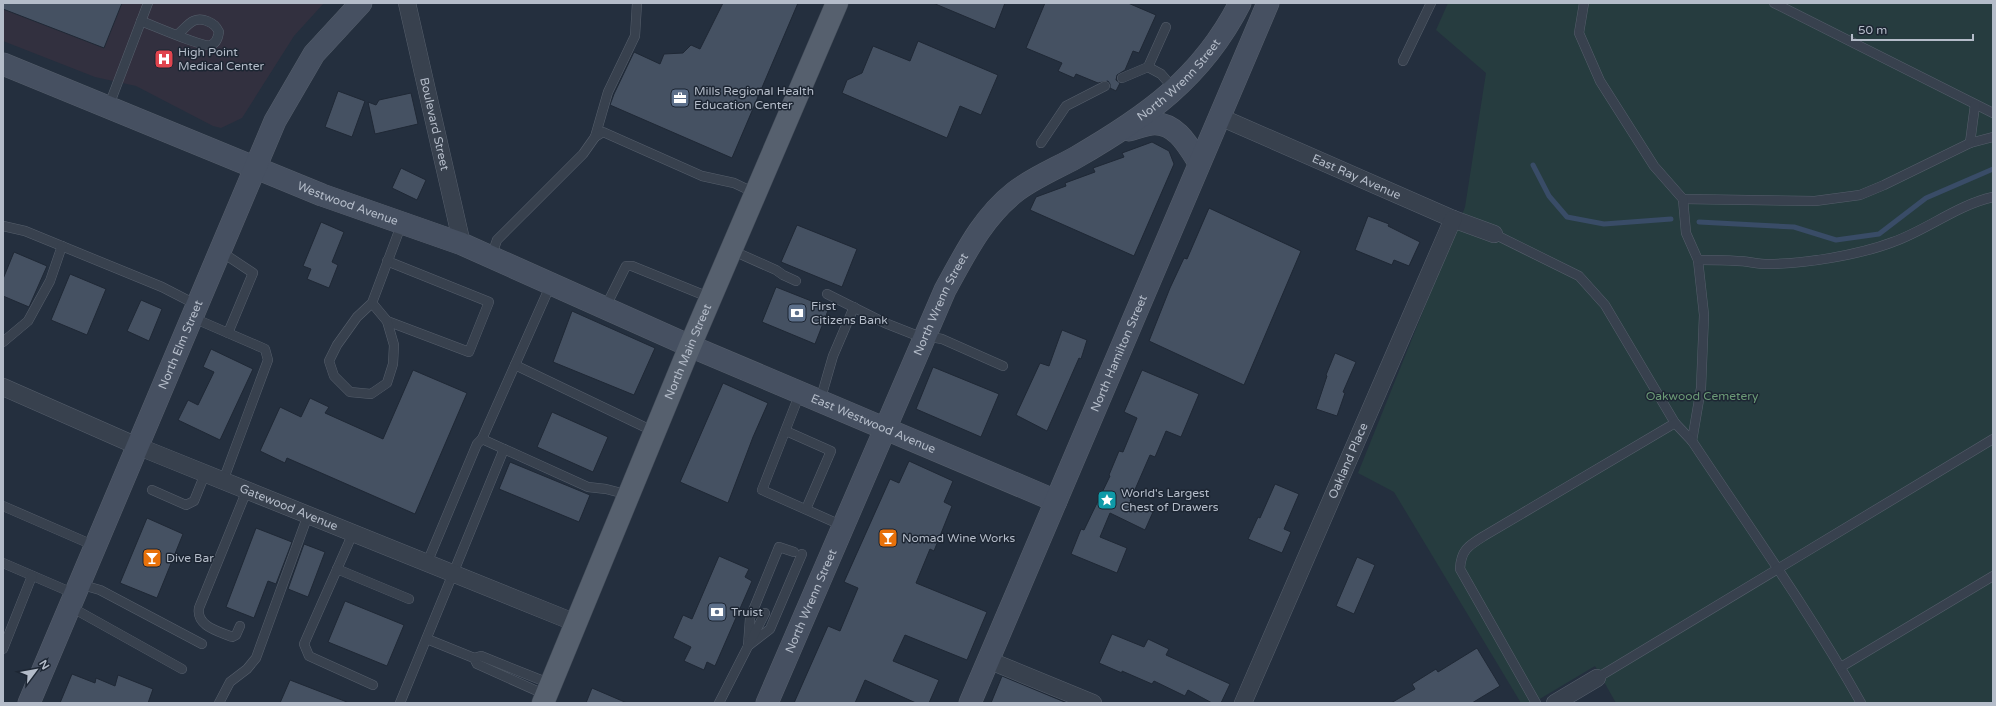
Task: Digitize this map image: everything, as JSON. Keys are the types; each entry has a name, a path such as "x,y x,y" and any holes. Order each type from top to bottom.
{"main road":[{"name":"North Main Street","path":"547,694 690,346 837,3"}],"street":[{"name":"North Elm Street","path":"29,703 254,167 275,121 314,54 361,3"},
{"name":"Boulevard Street","path":"407,3 462,244"},
{"name":"North Wrenn Street","path":"767,703 944,290 982,225 995,210 1015,192 1037,177 1075,158 1147,113 1190,76 1209,53 1240,3"},
{"name":"North Hamilton Street","path":"970,703 1268,3"},
{"name":"Westwood Avenue","path":"3,64 322,195 462,244 690,346"},
{"name":"East Ray Avenue","path":"1220,117 1453,220 1494,234"},
{"path":"1112,135 1151,124 1160,124 1171,128 1181,136 1199,163"},
{"name":"Oakland Place","path":"1243,703 1453,220"},
{"name":"East Westwood Avenue","path":"690,346 1056,501"},
{"name":"Gatewood Avenue","path":"3,387 137,446 576,623"},
{"path":"988,660 1094,703"},
{"path":"1554,703 1597,678"}],"lane":[{"path":"108,108 148,3"},
{"path":"595,138 608,92 635,36 637,3"},
{"path":"1403,61 1430,3"},
{"path":"1584,3 1578,33 1600,81 1654,166 1683,199 1686,233 1698,260 1704,316 1701,388 1692,441"},
{"path":"1774,3 1993,113"},
{"path":"141,21 177,35"},
{"path":"1122,78 1148,66 1166,27"},
{"path":"1148,66 1161,74 1174,89"},
{"path":"1041,143 1066,106 1105,86"},
{"path":"1970,143 1975,105"},
{"path":"491,257 498,240 583,154 595,138 603,132 702,176 734,183 756,193"},
{"path":"1683,199 1815,201 1860,195 1884,185 1970,143 1993,137"},
{"path":"1698,260 1736,260 1766,264 1798,263 1844,255 1893,243 1925,228 1958,209 1993,198"},
{"path":"372,303 387,321 394,345 394,364 386,383 371,394 350,392 334,376 329,361 337,345 357,317 372,303 402,223"},
{"path":"3,226 25,231 162,287 228,334 265,349 268,360 223,481"},
{"path":"1494,234 1579,276 1605,305 1675,423 1692,441 1778,570 1841,667 1861,703"},
{"path":"3,342 28,321 50,281 62,246"},
{"path":"220,250 253,274 228,334"},
{"path":"731,250 776,270 796,281"},
{"path":"387,261 489,302 469,352 387,321"},
{"path":"604,308 626,266 632,266 711,298"},
{"path":"427,563 477,444 482,439 551,284"},
{"path":"827,294 884,323 924,337 942,339 1003,366"},
{"path":"843,526 762,490 786,431 810,397 833,356 854,308"},
{"path":"515,365 655,432"},
{"path":"1536,703 1460,569 1460,557 1469,546 1484,536 1675,423"},
{"path":"786,431 831,451 806,509"},
{"path":"482,439 588,488 606,489 629,495"},
{"path":"1597,678 1993,439"},
{"path":"400,703 504,449"},
{"path":"152,490 186,505 194,500 205,474"},
{"path":"240,626 236,635 232,637 200,622 198,615 199,608 247,490"},
{"path":"3,506 95,546"},
{"path":"219,703 230,682 247,669 256,658 308,515"},
{"path":"353,533 304,644 309,656 374,684"},
{"path":"779,547 798,553 770,629 748,646 750,618 779,547"},
{"path":"3,564 74,595 182,669"},
{"path":"337,568 408,599"},
{"path":"3,649 32,576"},
{"path":"1841,667 1993,576"},
{"path":"74,595 100,590 202,644"},
{"path":"719,703 765,613"},
{"path":"427,639 474,658 477,664 547,694"}],"shaded area":[{"name":"High Point Medical Center","path":"3,3 324,3 294,36 242,118 221,128 213,126 136,86 95,77 3,41"}],"green space":[{"name":"Oakwood Cemetery","path":"1448,3 1993,3 1993,703 1616,703 1595,666 1533,703 1521,703 1394,492 1358,473 1465,207 1486,73 1436,30"}],"building":[{"path":"3,3 122,3 104,48 3,9"},
{"path":"723,3 798,3 732,158 610,105 634,52 660,64 664,54 683,53 691,45 700,49"},
{"path":"933,3 1005,3 995,29"},
{"path":"1045,3 1128,3 1156,15 1139,53 1133,51 1125,70 1117,75 1116,80 1120,83 1116,91 1110,88 1108,81 1098,83 1076,74 1074,78 1058,71 1062,63 1026,48"},
{"path":"918,41 998,75 981,115 960,106 947,138 842,93 847,80 862,73 873,46 910,61"},
{"path":"338,91 365,101 352,137 325,127"},
{"path":"411,93 418,124 375,134 368,102 376,105 379,100"},
{"path":"1152,142 1169,151 1174,164 1134,256 1030,210 1036,197 1066,186 1065,183 1095,172 1093,168 1124,157 1122,153"},
{"path":"401,168 426,180 417,200 392,188"},
{"path":"1209,208 1301,251 1244,385 1149,341 1170,288 1184,258 1187,259"},
{"path":"1368,216 1389,224 1388,226 1420,242 1409,266 1394,260 1392,265 1355,250"},
{"path":"321,222 344,232 332,262 338,265 329,288 307,279 311,269 303,266"},
{"path":"797,225 857,249 842,287 781,262"},
{"path":"14,252 47,266 29,307 3,296 3,279"},
{"path":"70,274 106,289 87,335 51,320"},
{"path":"776,287 829,308 815,344 762,322"},
{"path":"141,300 162,309 149,341 127,331"},
{"path":"572,311 655,348 634,395 553,362"},
{"path":"1062,330 1087,340 1081,359 1079,358 1047,431 1016,415 1040,363 1049,366"},
{"path":"211,349 253,369 220,440 178,420 188,400 198,405 214,372 203,367"},
{"path":"1335,353 1356,362 1343,392 1345,393 1337,416 1316,409 1327,376 1326,375"},
{"path":"933,367 999,394 981,437 916,409"},
{"path":"413,370 467,393 415,514 287,458 285,463 260,451 280,407 301,417 310,398 329,407 325,413 383,439"},
{"path":"1142,370 1199,394 1181,437 1166,431 1155,457 1150,455 1130,501 1153,512 1145,530 1110,513 1100,537 1127,548 1117,573 1071,554 1081,529 1084,530 1110,476 1109,475 1119,451 1123,452 1137,418 1124,412"},
{"path":"723,383 768,403 753,437 728,503 680,482"},
{"path":"552,412 608,437 593,472 537,447"},
{"path":"909,461 953,481 944,502 952,506 934,551 930,549 916,583 987,612 967,660 905,635 893,661 939,680 929,703 916,703 865,680 855,703 794,703 828,626 840,631 858,588 844,582 890,479 899,483"},
{"path":"510,462 590,495 579,522 499,489"},
{"path":"1275,484 1299,494 1284,529 1291,532 1282,553 1248,539 1258,517 1260,518"},
{"name":"Dive Bar","path":"147,518 183,534 157,598 120,583"},
{"path":"256,528 292,542 276,584 268,581 254,618 226,607"},
{"path":"304,544 325,552 308,597 288,589"},
{"path":"719,556 749,569 745,577 752,581 715,666 707,662 704,670 684,661 691,647 673,638 683,615 692,619"},
{"path":"1357,557 1375,565 1354,614 1336,606"},
{"path":"345,601 404,625 387,666 328,642"},
{"path":"1112,634 1144,647 1148,639 1169,649 1166,655 1230,684 1221,703 1212,703 1188,690 1185,696 1154,681 1152,684 1099,663"},
{"path":"1477,648 1500,686 1472,703 1391,703 1415,689 1412,684 1436,669 1438,672"},
{"path":"72,674 95,683 96,678 115,686 118,675 153,689 148,703 60,703"},
{"path":"1002,676 1067,703 991,703"},
{"path":"290,680 347,702 347,703 280,703"},
{"path":"592,688 627,703 586,703"}],"waterway":[{"path":"1533,165 1549,196 1567,217 1604,224 1671,219"},
{"path":"1699,222 1794,227 1836,240 1879,234 1926,198 1993,169"}],"place":[{"name":"High Point Medical Center","path":"164,59"},
{"name":"Mills Regional Health Education Center","path":"680,98"},
{"name":"First Citizens Bank","path":"797,313"},
{"name":"World's Largest Chest of Drawers","path":"1107,500"},
{"name":"Nomad Wine Works","path":"888,538"},
{"name":"Dive Bar","path":"152,558"},
{"name":"Truist","path":"717,612"}]}
